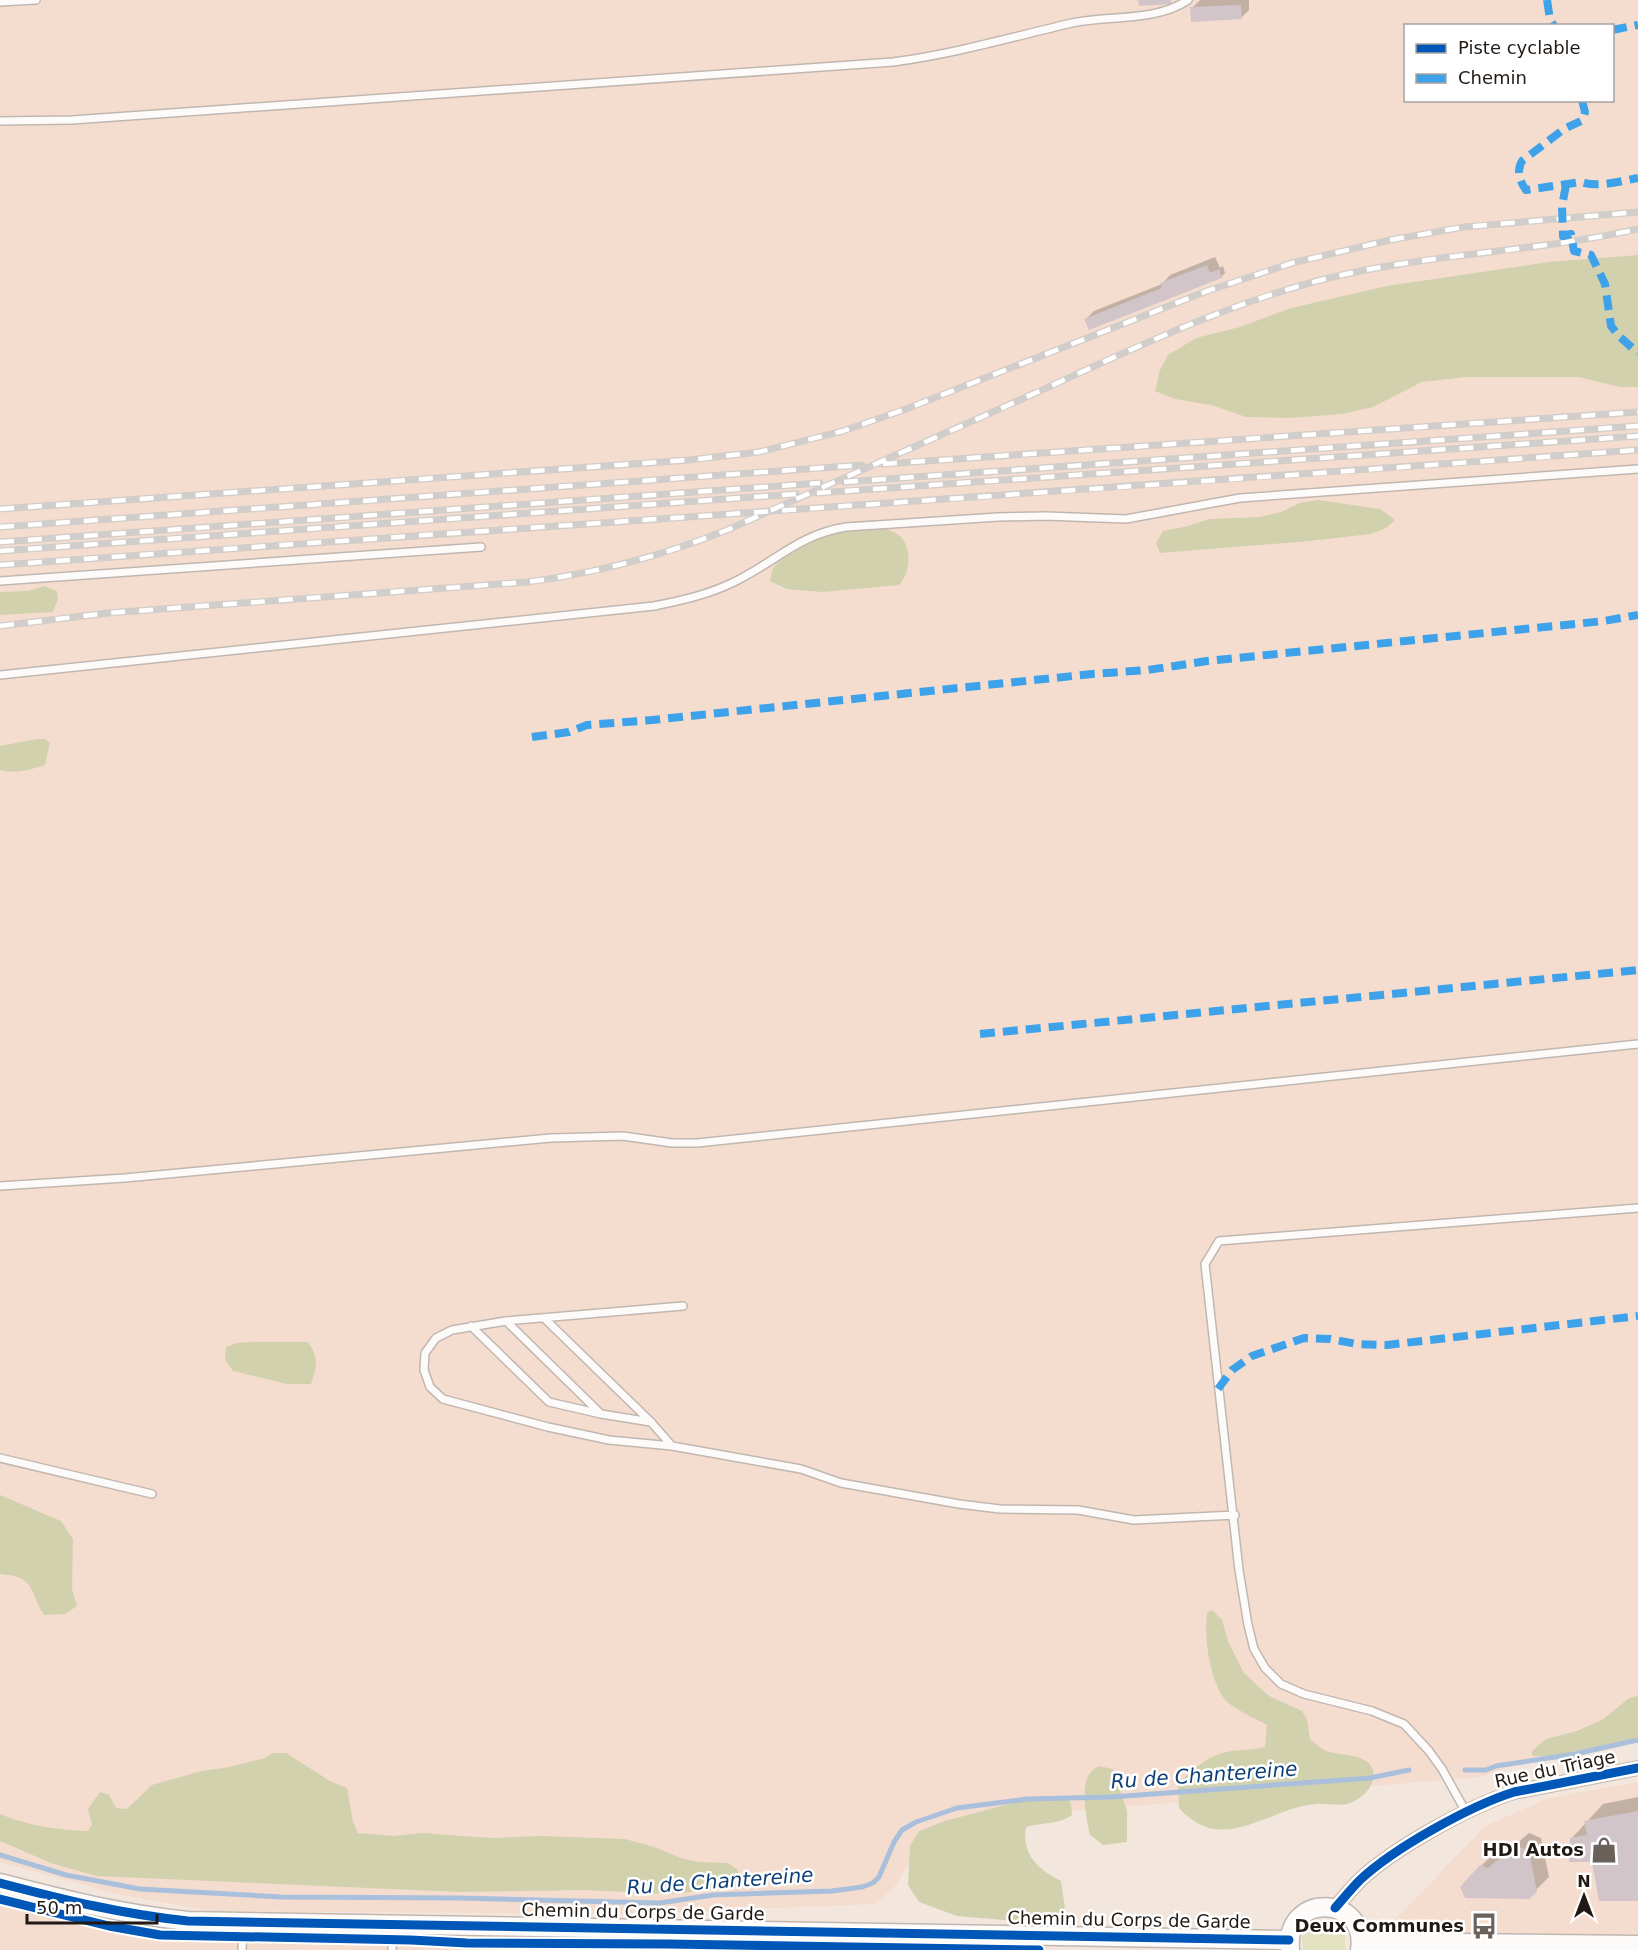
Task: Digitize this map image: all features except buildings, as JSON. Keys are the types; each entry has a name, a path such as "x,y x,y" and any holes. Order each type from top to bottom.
{"street":[{"name":"Rue du Triage","path":"1335,1908 1360,1880 1386,1860 1466,1812 1495,1798 1514,1792 1638,1768"},
{"name":"Chemin du Corps de Garde","path":"0,1883 117,1912 188,1921 627,1928 1289,1945"},
{"path":"1289,1945 1291,1929 1296,1920 1304,1913 1324,1906 1335,1908 1354,1921 1359,1931 1360,1946 1638,1945"}],"lane":[{"path":"0,2 36,0"},
{"path":"0,121 72,120 892,62 955,52 1083,21 1163,12 1176,8 1188,0"},
{"path":"0,675 654,606 700,596 739,580 812,536 828,530 1022,517 1126,519 1240,498 1638,469"},
{"path":"0,581 481,547"},
{"path":"0,1185 125,1178 551,1138 623,1136 672,1143 697,1143 1638,1044"},
{"path":"1466,1812 1442,1769 1404,1724 1372,1711 1304,1694 1281,1684 1265,1668 1254,1649 1239,1570 1205,1264 1219,1241 1638,1208"},
{"path":"683,1306 506,1321 452,1330 436,1338 425,1353 424,1370 430,1387 443,1399 548,1427 609,1440 672,1446 801,1469 842,1483 959,1504 1000,1509 1078,1510 1134,1520 1234,1515"},
{"path":"545,1319 651,1422 672,1446"},
{"path":"506,1321 601,1414"},
{"path":"471,1326 549,1402 651,1422"},
{"path":"0,1458 152,1494"},
{"path":"242,1950 243,1923"},
{"path":"392,1950 393,1924"},
{"path":"627,1928 627,1950"}],"shaded area":[{"path":"0,0 1638,0 1638,1718 1617,1728 1481,1777 1013,1816 925,1837 895,1886 876,1904 629,1914 210,1911 117,1894 0,1862"},
{"path":"1638,1782 1638,1950 1366,1950 1485,1826 1549,1798"},
{"path":"0,1903 143,1938 316,1945 787,1950 0,1950"}],"green space":[{"path":"1638,255 1638,387 1620,387 1579,377 1466,377 1422,382 1373,407 1342,414 1290,418 1246,417 1211,405 1175,399 1155,391 1160,370 1168,355 1196,338 1240,327 1291,308 1387,286 1549,262"},
{"path":"1318,500 1380,509 1395,520 1386,528 1371,534 1309,541 1160,553 1156,543 1163,531 1210,519 1260,517 1281,512 1300,503"},
{"path":"878,525 900,536 907,547 908,567 899,585 823,592 787,589 770,581 772,571 779,561 813,536"},
{"path":"44,586 57,591 58,599 53,612 0,615 0,592 28,591"},
{"path":"45,739 50,743 45,765 28,770 0,770 0,746"},
{"path":"308,1342 316,1362 311,1384 287,1384 233,1371 225,1360 226,1347 237,1343"},
{"path":"0,1495 61,1521 73,1539 72,1589 77,1606 65,1614 44,1615 26,1581 0,1574"},
{"path":"1212,1610 1222,1620 1228,1641 1244,1673 1269,1696 1302,1711 1307,1719 1310,1739 1324,1750 1358,1757 1370,1764 1374,1776 1367,1792 1347,1804 1302,1806 1238,1828 1214,1829 1204,1826 1190,1819 1179,1808 1178,1784 1200,1764 1220,1754 1265,1747 1267,1725 1226,1701 1214,1678 1206,1634 1207,1613"},
{"path":"1638,1695 1638,1740 1557,1757 1532,1755 1532,1751 1546,1739 1577,1731 1602,1720 1628,1699"},
{"path":"272,1753 286,1753 330,1781 347,1788 353,1822 358,1833 393,1836 423,1833 490,1838 541,1836 625,1839 684,1859 728,1863 737,1869 742,1882 737,1887 672,1894 584,1890 461,1892 96,1876 51,1863 0,1841 0,1814 44,1827 88,1831 92,1824 88,1809 100,1792 109,1795 116,1808 127,1809 152,1785 201,1771 230,1767 265,1758"},
{"path":"1099,1766 1113,1769 1127,1811 1127,1842 1103,1845 1090,1835 1085,1785 1091,1772"},
{"path":"1067,1798 1071,1804 1072,1815 1056,1822 1026,1827 1025,1837 1026,1846 1033,1860 1046,1872 1061,1881 1065,1908 1062,1916 1039,1923 957,1916 919,1902 908,1885 910,1846 919,1831 945,1821 1027,1799"},
{"path":"1337,1925 1345,1935 1345,1950 1303,1950 1302,1937 1307,1927"}],"waterway":[{"name":"Ru de Chantereine","path":"1465,1770 1486,1770 1496,1766 1575,1754 1638,1740"},
{"name":"Ru de Chantereine","path":"0,1855 66,1875 140,1889 281,1897 458,1898 659,1903 713,1895 832,1891 862,1887 873,1883 879,1877 894,1842 902,1830 916,1822 957,1808 1027,1799 1112,1797 1370,1778 1409,1770"}],"railway":[{"path":"0,509 689,460 759,452 843,431 906,409 1207,291 1292,263 1390,240 1464,227 1638,212"},
{"path":"0,626 108,613 527,582 579,574 654,556 727,530 1209,317 1280,292 1317,281 1397,264 1558,243 1638,229"},
{"path":"883,464 1638,412"},
{"path":"844,482 1638,426"},
{"path":"817,493 1638,436"},
{"path":"0,565 1638,450"},
{"path":"0,527 862,465"},
{"path":"0,542 820,483"},
{"path":"0,551 796,494"}],"marked path":[{"path":"1547,0 1553,24"},
{"path":"1614,30 1638,25"},
{"path":"1582,102 1585,112 1583,120 1564,129 1522,161 1519,176 1526,190 1581,182 1602,184 1638,178"},
{"path":"1566,185 1562,206 1563,236 1571,234 1574,251 1591,255 1605,284 1611,326 1638,353"},
{"path":"532,737 569,732 587,725 1148,670 1207,661 1604,621 1638,615"},
{"path":"980,1034 1638,970"},
{"path":"1218,1389 1232,1370 1252,1356 1304,1338 1387,1345 1638,1316"}],"cycle path":[{"path":"1335,1908 1360,1880 1392,1855 1433,1829 1476,1807 1514,1792 1638,1768"},
{"path":"0,1883 93,1906 188,1921 1289,1940"},
{"path":"0,1899 109,1926 160,1935 467,1943 1039,1950"}],"place":[{"name":"HDI Autos","path":"1604,1850"},
{"name":"Deux Communes","path":"1484,1926"}]}
